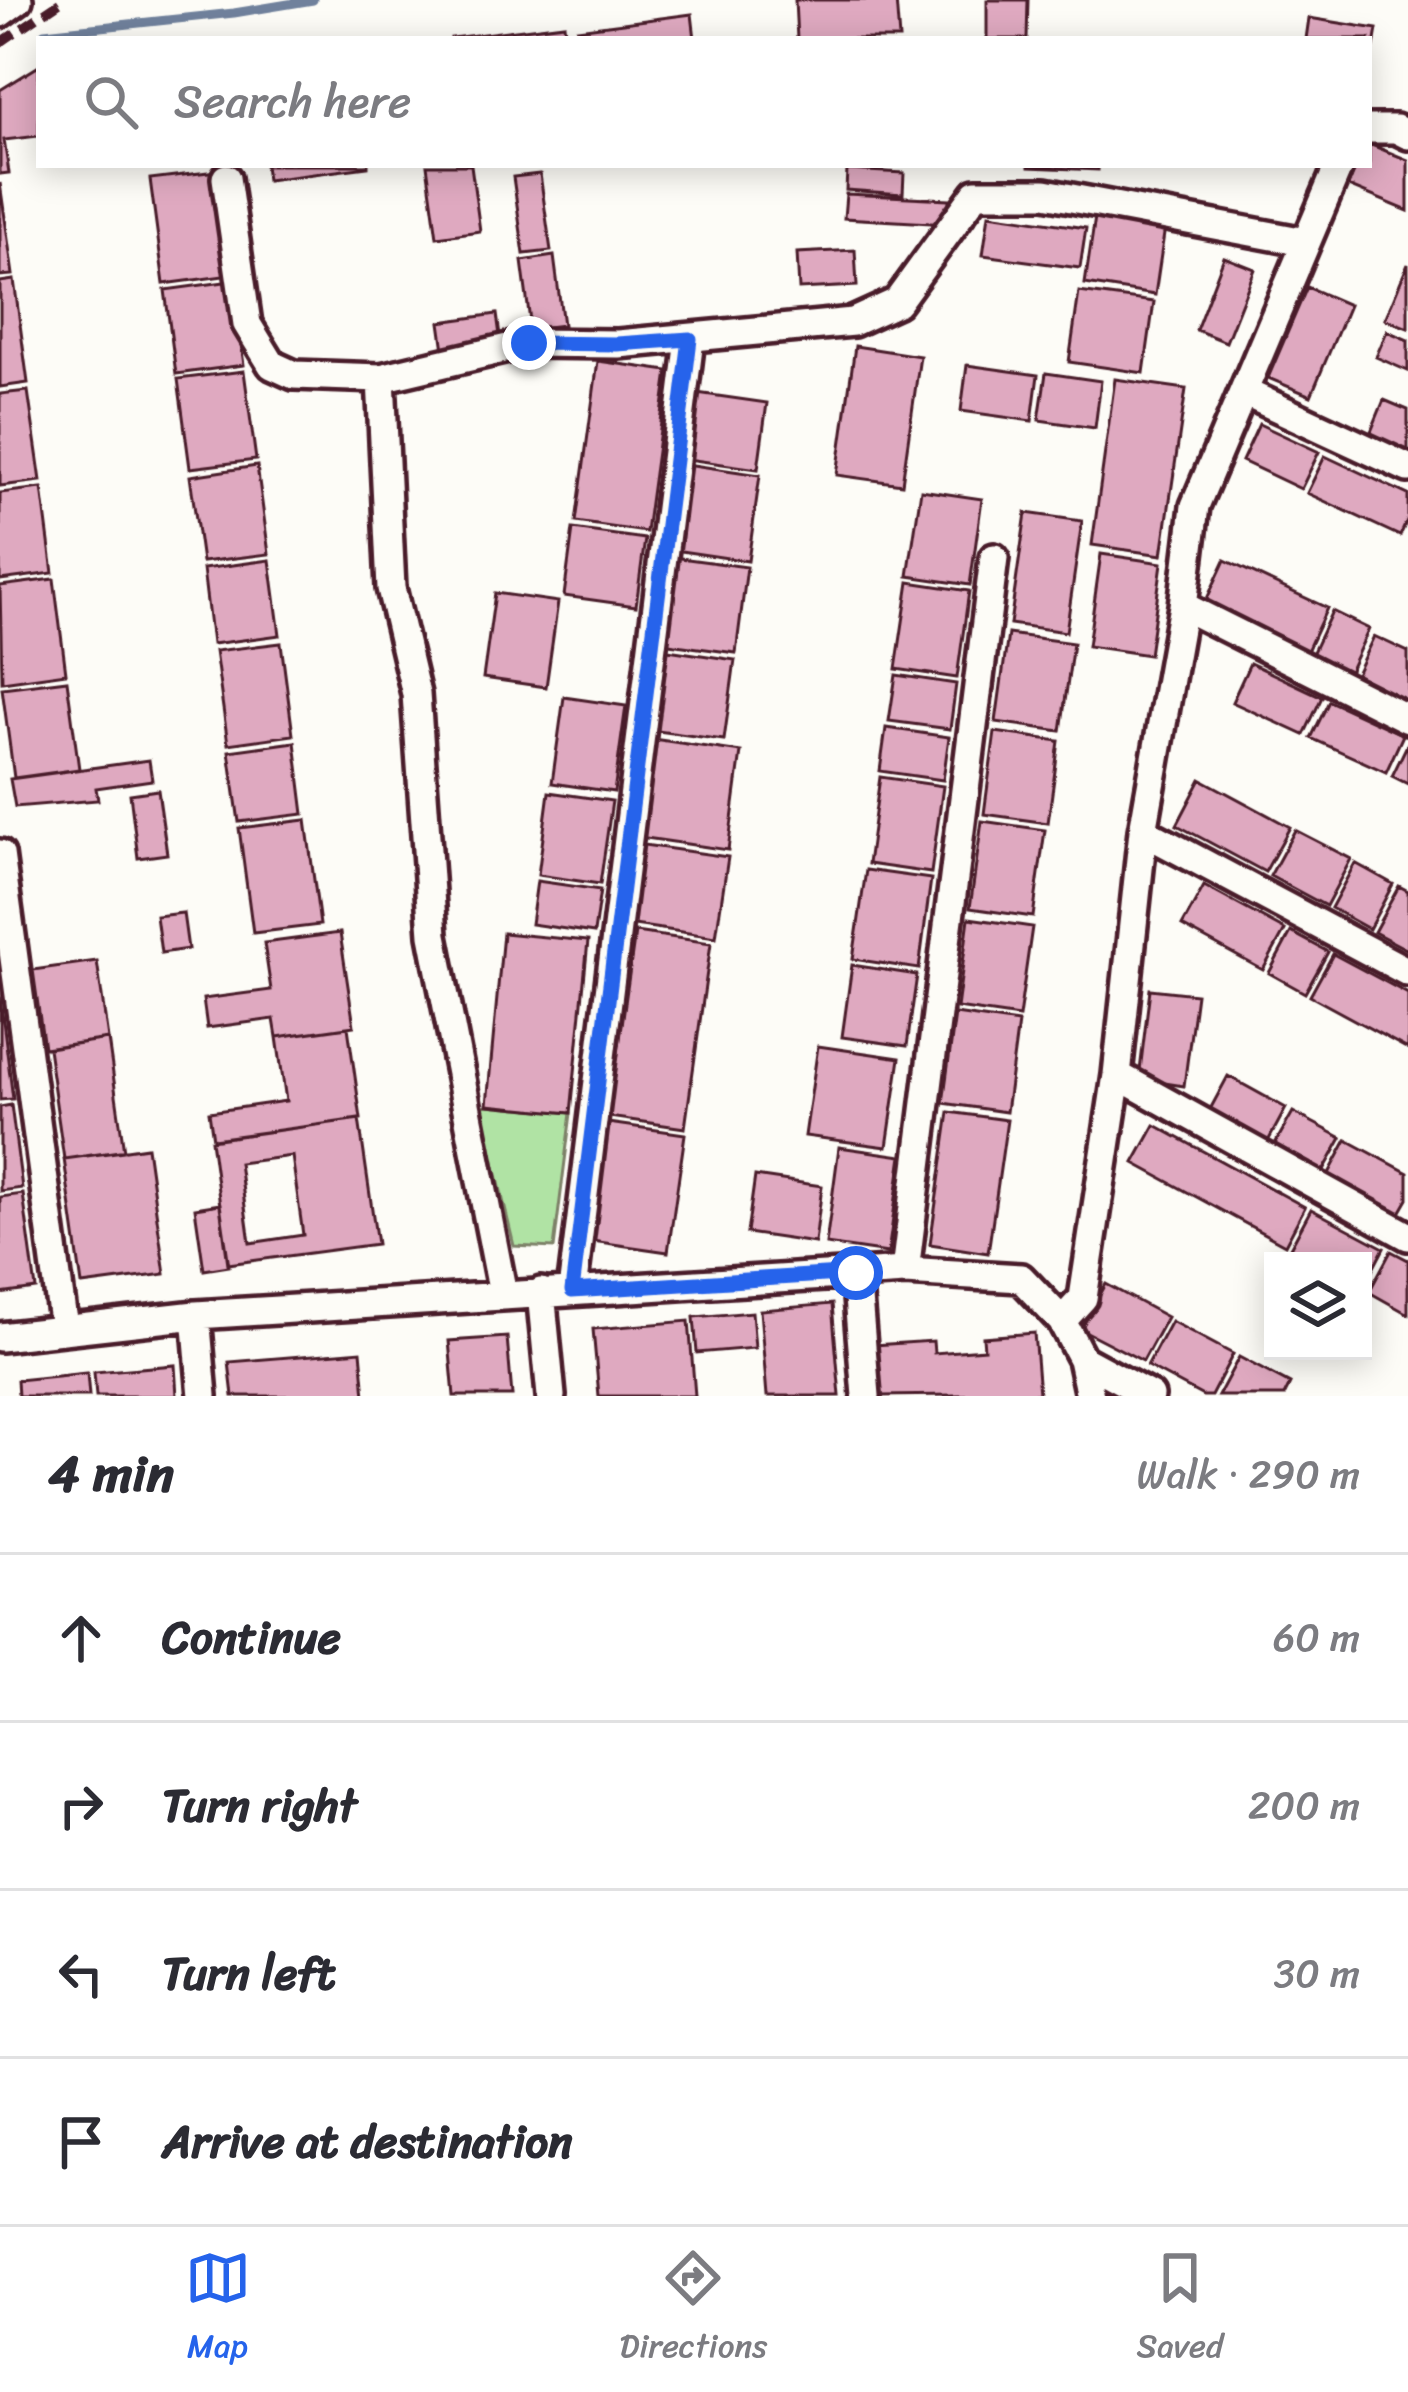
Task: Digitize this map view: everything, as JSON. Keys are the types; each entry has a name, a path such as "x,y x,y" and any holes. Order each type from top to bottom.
{"street":[{"path":"0,13 19,0"},
{"path":"1372,129 1396,129 1408,135"},
{"path":"1062,1321 1083,1298 1118,1076 1143,831 1183,607 1195,506 1338,168"},
{"path":"226,178 247,324 272,365 294,375 381,378 529,343 617,344 853,322 897,302 976,193 1045,193 1305,242"},
{"path":"572,1291 690,339"},
{"path":"381,378 392,588 416,694 433,935 503,1294"},
{"path":"1244,392 1408,468"},
{"path":"905,1271 994,558"},
{"path":"1183,607 1408,719"},
{"path":"1143,831 1408,972"},
{"path":"0,854 64,1329"},
{"path":"1118,1076 1408,1236"},
{"path":"0,1337 196,1315 905,1271 1021,1278 1062,1321 1082,1359 1090,1396"},
{"path":"856,1273 866,1396"},
{"path":"541,1292 551,1396"},
{"path":"196,1315 203,1396"},
{"path":"1082,1359 1150,1396"}],"green space":[{"path":"481,1107 571,1113 554,1248 514,1246"}],"building":[{"path":"795,0 896,0 899,36 797,36"},
{"path":"987,0 1028,0 1027,36 987,36"},
{"path":"692,14 695,36 578,36 577,29"},
{"path":"1309,18 1377,29 1372,58 1372,36 1306,36"},
{"path":"564,24 566,36 467,36"},
{"path":"36,68 36,136 4,140 9,173 0,174 0,90"},
{"path":"1372,145 1408,160 1408,211 1348,186 1355,168 1372,168"},
{"path":"265,168 360,168 267,180"},
{"path":"427,168 471,168 480,231 437,237"},
{"path":"847,170 904,173 903,194 846,190"},
{"path":"217,171 231,275 164,284 150,179"},
{"path":"540,174 551,251 524,254 513,177"},
{"path":"0,183 13,275 0,276"},
{"path":"846,194 949,199 948,224 844,218"},
{"path":"989,214 1086,228 1080,268 983,255"},
{"path":"1095,217 1165,227 1155,295 1085,284"},
{"path":"855,250 857,286 799,289 797,253"},
{"path":"554,256 563,325 531,329 522,261"},
{"path":"1224,257 1255,269 1226,342 1196,330"},
{"path":"1408,264 1408,328 1385,319"},
{"path":"14,280 28,383 0,387 0,282"},
{"path":"232,281 244,365 176,374 165,290"},
{"path":"1307,287 1349,305 1311,396 1268,378"},
{"path":"1079,292 1154,302 1144,373 1069,362"},
{"path":"497,314 501,343 444,350 440,322"},
{"path":"1387,331 1408,340 1408,371 1376,357"},
{"path":"855,346 920,356 902,484 837,475"},
{"path":"598,361 668,371 646,532 576,522"},
{"path":"967,365 1038,375 1032,421 961,411"},
{"path":"244,371 256,460 190,468 178,379"},
{"path":"1046,373 1101,381 1095,428 1039,420"},
{"path":"1115,379 1186,389 1162,555 1092,545"},
{"path":"28,391 41,481 0,486 0,394"},
{"path":"697,393 767,403 758,469 687,459"},
{"path":"1384,400 1408,410 1408,455 1368,439"},
{"path":"1259,424 1319,452 1301,489 1242,461"},
{"path":"1325,456 1408,495 1408,518 1400,536 1307,493"},
{"path":"686,464 760,475 748,561 674,550"},
{"path":"257,466 269,554 202,562 190,476"},
{"path":"42,488 53,573 0,580 0,493"},
{"path":"921,490 982,499 970,585 908,576"},
{"path":"1026,513 1082,521 1066,632 1010,624"},
{"path":"573,529 645,539 636,606 564,596"},
{"path":"1101,554 1162,563 1149,655 1088,646"},
{"path":"673,557 747,567 736,653 661,643"},
{"path":"270,560 280,635 212,644 203,569"},
{"path":"1225,560 1327,608 1307,651 1205,603"},
{"path":"54,579 66,673 2,682 0,586"},
{"path":"909,582 969,591 957,678 896,669"},
{"path":"495,593 558,602 546,687 483,678"},
{"path":"1332,611 1369,629 1349,672 1312,654"},
{"path":"1008,634 1073,643 1061,731 996,722"},
{"path":"1374,636 1408,652 1408,701 1355,676"},
{"path":"281,643 293,735 228,744 215,651"},
{"path":"661,649 735,660 724,740 650,730"},
{"path":"1250,663 1322,697 1304,735 1232,702"},
{"path":"896,675 956,684 950,729 889,721"},
{"path":"67,680 79,769 14,778 2,688"},
{"path":"564,697 626,706 614,792 552,783"},
{"path":"1329,701 1403,735 1386,772 1311,738"},
{"path":"886,728 949,737 943,780 880,771"},
{"path":"995,732 1059,741 1048,823 984,814"},
{"path":"653,739 741,752 728,850 639,837"},
{"path":"295,742 304,814 239,822 229,751"},
{"path":"1408,743 1408,784 1392,776"},
{"path":"149,760 152,780 96,788 98,800 15,807 10,779"},
{"path":"880,777 943,786 931,873 868,864"},
{"path":"1201,779 1290,827 1265,872 1177,825"},
{"path":"158,790 167,854 138,858 130,794"},
{"path":"549,792 612,801 600,884 538,875"},
{"path":"306,820 320,925 253,933 239,828"},
{"path":"982,821 1045,830 1033,917 970,908"},
{"path":"1295,830 1351,859 1326,906 1270,876"},
{"path":"637,844 728,857 716,937 627,924"},
{"path":"1355,863 1393,884 1369,929 1331,908"},
{"path":"866,870 931,879 919,969 853,959"},
{"path":"537,881 600,890 594,933 531,924"},
{"path":"1204,886 1285,930 1263,970 1182,926"},
{"path":"1399,886 1408,891 1408,950 1374,932"},
{"path":"183,913 188,949 161,953 156,916"},
{"path":"969,918 1032,927 1019,1017 957,1008"},
{"path":"635,932 711,943 685,1128 609,1117"},
{"path":"1291,932 1328,952 1305,993 1269,973"},
{"path":"340,933 354,1026 277,1037 274,1019 207,1028 203,999 271,990 264,943"},
{"path":"503,933 588,941 571,1113 487,1105"},
{"path":"1333,954 1408,994 1408,1049 1310,996"},
{"path":"97,961 108,1039 44,1048 33,970"},
{"path":"852,965 917,975 907,1046 842,1037"},
{"path":"1150,989 1196,994 1184,1086 1139,1079"},
{"path":"0,997 13,1099 0,1100"},
{"path":"955,1014 1018,1023 1006,1112 943,1103"},
{"path":"348,1027 361,1119 213,1139 209,1112 286,1101 277,1037"},
{"path":"108,1039 124,1151 64,1159 48,1048"},
{"path":"818,1046 900,1058 887,1147 805,1136"},
{"path":"1228,1076 1286,1108 1265,1147 1207,1115"},
{"path":"11,1105 22,1188 0,1191 0,1107"},
{"path":"949,1112 1007,1120 988,1253 930,1244"},
{"path":"1293,1112 1342,1138 1320,1177 1271,1151"},
{"path":"359,1119 377,1244 228,1264 211,1140","holes":["292,1156 303,1235 250,1243 239,1163"]},
{"path":"608,1123 685,1134 668,1252 592,1241"},
{"path":"1155,1125 1305,1207 1285,1245 1134,1163"},
{"path":"1347,1140 1408,1173 1408,1199 1396,1220 1325,1181"},
{"path":"147,1147 165,1274 82,1285 64,1159"},
{"path":"839,1147 902,1156 888,1253 826,1244"},
{"path":"755,1176 822,1186 815,1243 747,1233"},
{"path":"23,1194 36,1289 0,1294 0,1197"},
{"path":"220,1204 229,1266 204,1270 195,1208"},
{"path":"1311,1209 1384,1248 1372,1271 1372,1252 1297,1252 1290,1248"},
{"path":"1391,1251 1408,1260 1408,1314 1372,1294"},
{"path":"1106,1284 1167,1317 1143,1361 1081,1329"},
{"path":"832,1304 840,1396 767,1396 760,1310"},
{"path":"752,1312 755,1348 697,1353 694,1317"},
{"path":"689,1321 695,1396 599,1396 593,1329"},
{"path":"1171,1321 1233,1354 1211,1396 1147,1366"},
{"path":"1034,1333 1039,1394 879,1396 874,1345 933,1341 934,1353 984,1349 983,1337"},
{"path":"507,1337 512,1396 454,1396 449,1341"},
{"path":"361,1351 365,1396 233,1396 229,1362"},
{"path":"1239,1357 1290,1384 1284,1396 1218,1396"},
{"path":"175,1365 177,1396 96,1396 94,1372"},
{"path":"87,1373 89,1396 18,1396 17,1380"}],"waterway":[{"path":"44,33 313,0"}],"railway":[{"path":"0,43 63,0"}],"route":[{"path":"529,343 690,339 572,1291 856,1273"}]}
